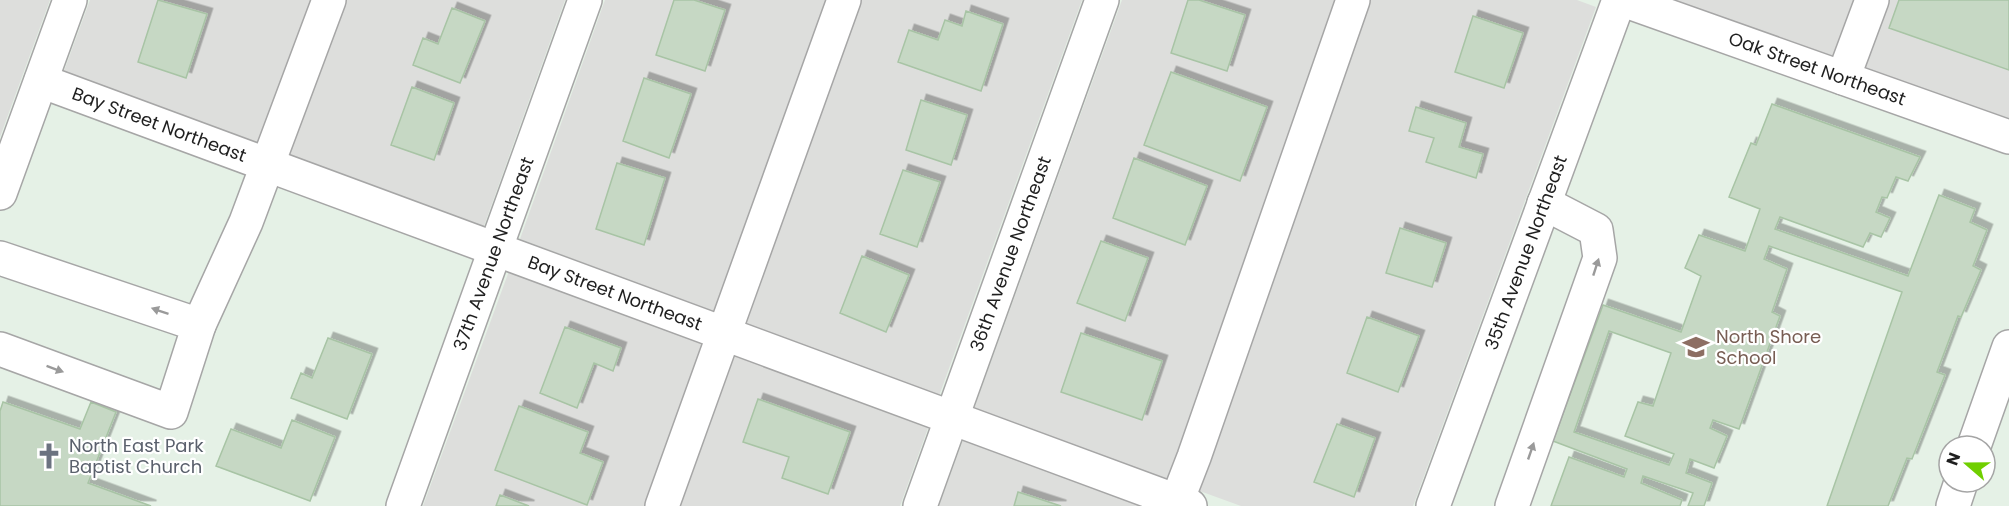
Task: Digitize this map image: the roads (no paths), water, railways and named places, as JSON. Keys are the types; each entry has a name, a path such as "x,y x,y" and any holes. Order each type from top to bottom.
{"street":[{"path":"0,193 70,0"},
{"path":"0,349 171,412 199,325 242,232 329,0"},
{"name":"37th Avenue Northeast","path":"404,506 585,0"},
{"path":"662,506 844,0"},
{"name":"36th Avenue Northeast","path":"920,506 1102,0"},
{"path":"1180,504 1205,424 1353,0"},
{"name":"35th Avenue Northeast","path":"1433,506 1618,0"},
{"name":"Oak Street Northeast","path":"1623,0 2009,137"},
{"path":"1843,78 1872,0"},
{"name":"Bay Street Northeast","path":"41,81 497,248 1180,504"},
{"path":"1512,506 1600,258 1596,230 1544,202"},
{"path":"0,258 199,325"},
{"path":"1978,434 2009,347"}],"place":[{"name":"North Shore School","path":"1696,347"},
{"name":"North East Park Baptist Church","path":"49,456"}]}
